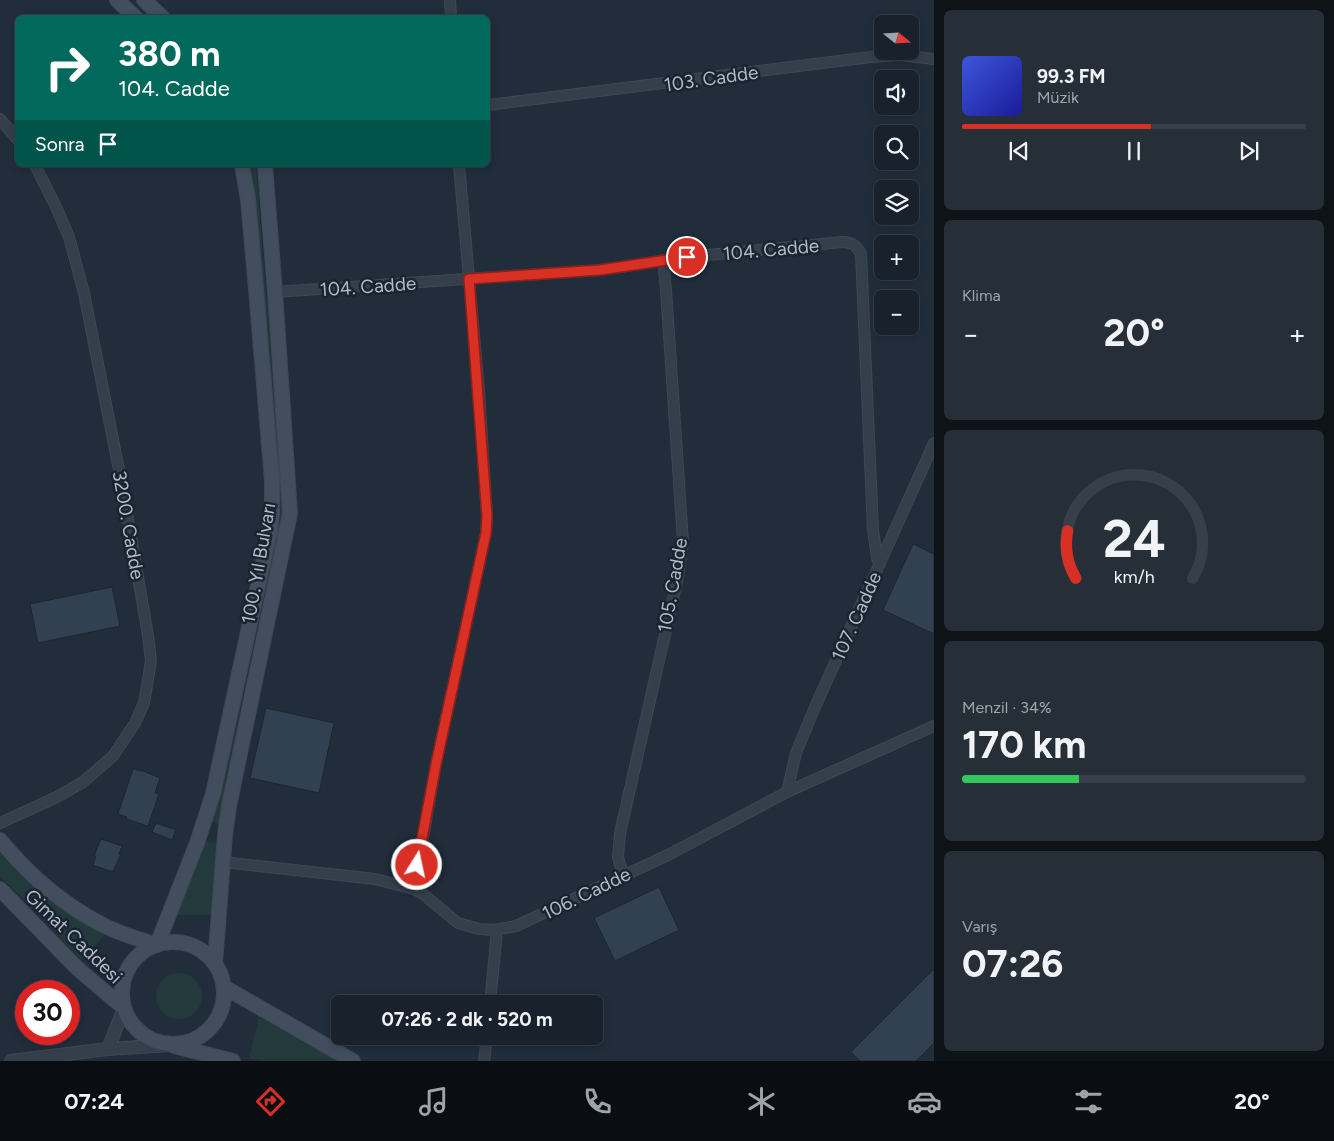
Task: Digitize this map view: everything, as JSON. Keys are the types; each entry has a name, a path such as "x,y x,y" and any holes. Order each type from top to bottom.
{"main road":[{"path":"117,0 133,15"},
{"path":"144,0 160,15"},
{"name":"100. Yıl Bulvarı","path":"158,945 197,843 212,794 270,530 272,513 272,481 256,288 248,199 242,167"},
{"name":"100. Yıl Bulvarı","path":"214,963 225,835 234,780 290,513 265,167"},
{"name":"Gimat Caddesi","path":"0,840 36,878 86,915 117,932 158,945"},
{"name":"Gimat Caddesi","path":"0,889 71,962 124,1008"},
{"name":"Gimat Caddesi","path":"224,987 221,974 206,954 195,947 183,943 170,942 146,950 136,958 128,969 122,993 124,1008 132,1024 141,1033 154,1041 233,1061"},
{"path":"169,1045 184,1044 198,1038 210,1029 219,1017 224,1002 224,987 353,1061"}],"street":[{"path":"450,0 451,15"},
{"name":"103. Cadde","path":"490,105 879,56 909,55 934,59"},
{"path":"0,119 15,136"},
{"name":"3200. Cadde","path":"0,823 57,797 83,782 113,756 135,722 144,703 151,661 122,485 82,283 66,230 36,167"},
{"path":"414,889 436,764 486,533 487,516 459,167"},
{"name":"104. Cadde","path":"275,292 600,270 663,260 844,242 852,243 861,254 873,530 877,558 880,564"},
{"name":"105. Cadde","path":"623,875 618,857 620,833 678,577 683,542 663,260"},
{"name":"107. Cadde","path":"787,792 796,753 934,443"},
{"name":"106. Cadde","path":"223,862 375,879 414,889 423,894 458,923 479,929 497,930 528,922 670,854 787,792 934,726"},
{"path":"491,995 497,930"},
{"path":"108,1049 124,1008"},
{"path":"12,1061 108,1049 169,1045"},
{"path":"484,1061 486,1045"}],"green space":[{"path":"252,167 256,167 283,509 226,780 220,824 210,821 278,512"},
{"path":"203,841 218,842 213,915 176,915"},
{"path":"0,853 36,888 105,935 82,960 0,876"},
{"path":"184,973 196,979 201,987 201,1005 196,1013 188,1018 174,1019 162,1013 157,1005 156,991 162,979 170,974"},
{"path":"259,1017 339,1061 260,1061 249,1058"}],"building":[{"path":"913,544 934,554 934,634 883,610"},
{"path":"112,587 120,626 38,643 30,604"},
{"path":"266,708 334,723 319,793 250,778"},
{"path":"133,769 141,770 160,778 155,793 159,794 148,826 126,819 127,817 118,814"},
{"path":"156,823 176,830 172,840 152,832"},
{"path":"101,839 122,846 119,854 121,854 113,872 93,865 96,856 94,856"},
{"path":"659,887 679,930 615,961 594,918"},
{"path":"934,969 934,1043 916,1061 860,1061 851,1052"}],"route":[{"path":"417,865 436,764 486,533 487,516 479,390 469,279 600,270 687,257"}]}
